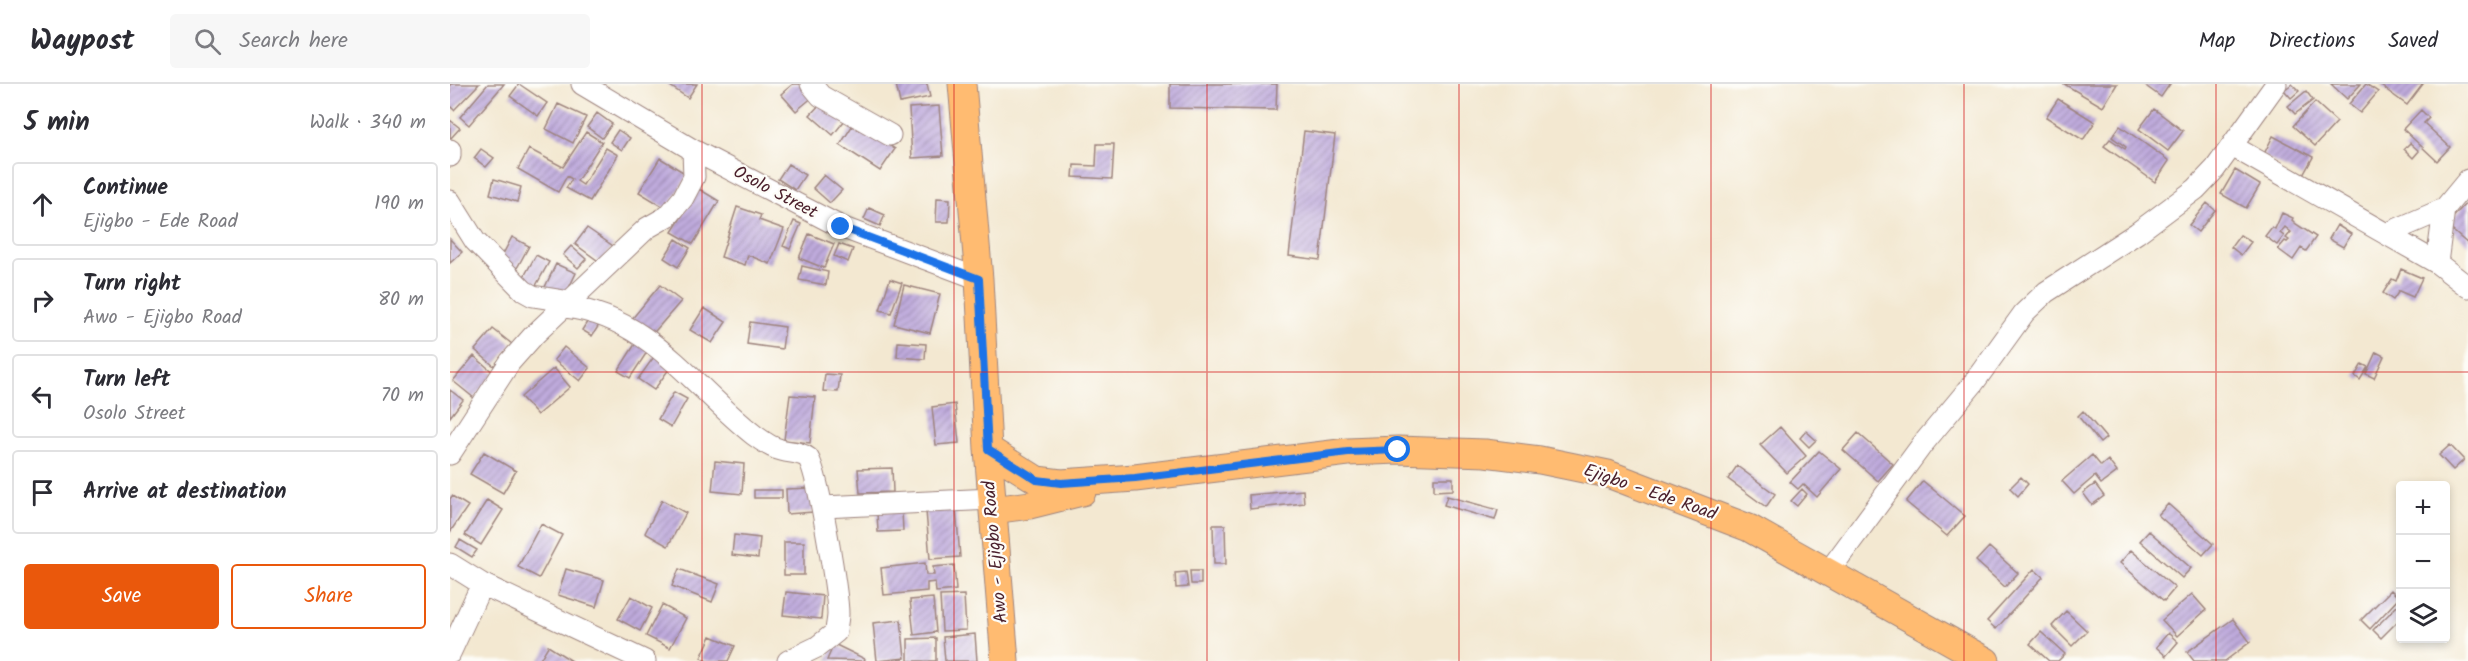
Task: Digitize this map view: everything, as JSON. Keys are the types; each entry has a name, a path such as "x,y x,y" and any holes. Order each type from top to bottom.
{"main road":[{"name":"Awo - Ejigbo Road","path":"962,84 979,279 988,449 1005,661"},
{"name":"Ejigbo - Ede Road","path":"988,449 1023,473 1047,482 1135,478 1348,452 1398,450 1485,453 1540,460 1608,474 1749,528 1986,661"},
{"name":"Ejigbo - Ede Road","path":"993,504 1030,505 1135,478"}],"street":[{"name":"Osolo Street","path":"582,84 693,150 841,227 979,279"},
{"path":"811,84 821,96 890,135"},
{"path":"1829,571 1922,445 1972,385 2024,313 2046,292 2137,233 2187,196 2215,169 2276,84"},
{"path":"2232,146 2437,263 2468,287"},
{"path":"450,150 450,156"},
{"path":"450,454 510,362 534,335 647,228 668,216 683,198 694,177 693,150"},
{"path":"2386,234 2444,209 2468,180"},
{"path":"450,201 475,241 524,291 534,296 615,319 637,331 692,376 756,436 777,449 797,453 808,459 815,470 823,507 838,614 836,632 817,647 788,661"},
{"path":"2437,263 2444,209"},
{"path":"823,507 993,504"},
{"path":"450,564 482,584 645,661"},
{"path":"450,652 482,584"}],"building":[{"path":"450,84 479,84 454,110 450,106"},
{"path":"488,84 504,84 469,125 460,117"},
{"path":"519,84 547,103 538,116 510,96"},
{"path":"667,84 697,84 688,98"},
{"path":"793,84 804,84 814,96 796,111 781,94"},
{"path":"896,84 927,84 930,97 900,103"},
{"path":"1170,84 1277,84 1276,110 1170,108"},
{"path":"2064,84 2117,84 2103,107"},
{"path":"2143,84 2170,84 2161,97"},
{"path":"2292,84 2299,91 2291,98 2284,90"},
{"path":"2331,84 2361,84 2347,99"},
{"path":"2366,84 2378,92 2360,113 2349,104"},
{"path":"2383,84 2423,84 2407,105 2381,86"},
{"path":"2306,91 2313,100 2295,114 2288,106"},
{"path":"2058,99 2095,122 2083,140 2046,117"},
{"path":"823,101 845,120 833,135 810,115"},
{"path":"2315,102 2337,122 2315,146 2293,126"},
{"path":"558,104 586,117 573,143 546,129"},
{"path":"939,106 943,156 912,158 909,108"},
{"path":"2154,109 2183,131 2168,151 2139,129"},
{"path":"2421,110 2429,118 2424,123 2450,147 2437,161 2403,129"},
{"path":"597,113 612,124 602,138 587,127"},
{"path":"450,120 460,128 451,138 450,137"},
{"path":"854,123 895,149 880,171 840,145"},
{"path":"2120,126 2169,161 2155,182 2104,146 2110,139 2125,149 2126,147 2112,137"},
{"path":"618,130 630,138 622,150 610,142"},
{"path":"1304,131 1335,135 1320,260 1289,256"},
{"path":"586,132 602,142 577,181 583,185 606,148 618,155 590,201 566,188 572,179 567,176 558,192 518,169 529,149 563,167"},
{"path":"2273,136 2313,157 2302,177 2263,156"},
{"path":"2410,143 2419,151 2413,158 2404,149"},
{"path":"1097,144 1114,144 1112,179 1073,177 1074,165 1096,166"},
{"path":"481,149 494,158 486,167 474,158"},
{"path":"660,158 688,175 667,209 639,192"},
{"path":"788,164 805,175 795,190 778,179"},
{"path":"2235,170 2260,185 2246,208 2221,194"},
{"path":"824,175 842,190 830,203 813,188"},
{"path":"494,179 521,187 517,202 490,194"},
{"path":"699,189 719,201 693,244 672,232"},
{"path":"937,198 950,199 949,222 936,222"},
{"path":"2468,201 2468,244 2446,225"},
{"path":"2207,203 2215,210 2198,232 2189,225"},
{"path":"737,207 761,215 759,220 784,229 770,264 748,255 745,265 721,257"},
{"path":"869,208 885,215 880,226 864,219"},
{"path":"2282,213 2293,218 2296,224 2316,237 2306,251 2301,248 2293,260 2278,249 2289,240 2286,238 2291,232 2285,227 2280,233 2284,236 2277,245 2265,236 2272,227 2275,229"},
{"path":"794,221 801,224 790,249 783,246"},
{"path":"2337,225 2351,234 2343,247 2329,239"},
{"path":"587,228 613,246 601,263 575,244"},
{"path":"809,234 834,244 824,268 799,258"},
{"path":"2240,235 2251,242 2241,255 2231,247"},
{"path":"512,237 529,246 517,268 500,260"},
{"path":"450,239 462,252 450,263"},
{"path":"676,239 690,248 678,267 664,258"},
{"path":"839,244 853,249 848,262 834,256"},
{"path":"571,246 586,259 578,268 563,255"},
{"path":"536,255 549,262 534,289 521,282"},
{"path":"556,264 576,273 565,296 545,287"},
{"path":"802,266 828,272 826,285 799,280"},
{"path":"2401,269 2422,278 2413,297 2399,291 2393,300 2383,293 2392,279 2396,281"},
{"path":"890,279 902,283 891,313 880,310"},
{"path":"660,285 681,301 650,337 631,320"},
{"path":"904,285 940,294 930,333 894,324"},
{"path":"704,308 726,322 712,343 690,330"},
{"path":"589,319 599,325 592,336 582,330"},
{"path":"750,322 785,327 782,349 747,344"},
{"path":"493,329 512,344 494,366 475,350"},
{"path":"637,341 649,349 630,378 618,371"},
{"path":"898,342 926,344 925,359 897,357"},
{"path":"564,347 590,368 580,381 554,360"},
{"path":"2376,352 2384,356 2374,378 2366,374"},
{"path":"656,354 672,365 654,390 638,379"},
{"path":"474,356 495,374 474,398 453,381"},
{"path":"2362,364 2368,367 2360,380 2355,376"},
{"path":"554,368 570,387 537,415 521,397"},
{"path":"825,374 840,375 838,392 823,391"},
{"path":"450,390 463,400 450,417"},
{"path":"674,392 687,399 671,427 658,419"},
{"path":"790,395 815,397 810,443 784,440"},
{"path":"955,404 959,443 936,445 932,407"},
{"path":"2083,411 2106,438 2100,443 2078,416"},
{"path":"1780,427 1806,456 1787,473 1760,445"},
{"path":"1806,431 1816,440 1809,447 1800,438"},
{"path":"1858,433 1893,464 1878,481 1843,450"},
{"path":"2450,445 2464,460 2453,470 2439,455"},
{"path":"1819,451 1841,469 1817,497 1803,484 1798,489 1790,482"},
{"path":"484,452 516,471 503,493 470,474"},
{"path":"2092,455 2101,466 2108,460 2117,472 2101,484 2095,476 2074,494 2062,481"},
{"path":"715,461 744,464 742,494 712,491"},
{"path":"1737,466 1775,494 1766,507 1728,479"},
{"path":"892,468 893,492 860,493 858,469"},
{"path":"2021,477 2028,484 2018,496 2010,488"},
{"path":"1434,478 1453,478 1453,490 1434,491"},
{"path":"1923,481 1965,516 1947,536 1906,502"},
{"path":"2095,484 2104,496 2092,505 2083,493"},
{"path":"812,488 813,512 787,514 786,489"},
{"path":"1802,489 1807,494 1797,506 1791,501"},
{"path":"754,490 782,490 782,498 754,498"},
{"path":"1303,490 1304,503 1250,509 1249,495"},
{"path":"452,496 468,506 450,532 450,499"},
{"path":"1447,496 1498,510 1495,520 1444,505"},
{"path":"487,500 503,510 481,545 465,535"},
{"path":"662,500 686,513 668,546 645,533"},
{"path":"2168,504 2213,544 2203,555 2158,515"},
{"path":"956,508 960,557 930,559 926,511"},
{"path":"902,511 903,531 878,532 877,512"},
{"path":"541,524 562,535 539,578 518,567"},
{"path":"1213,525 1225,525 1226,564 1214,564"},
{"path":"2149,531 2191,568 2182,578 2140,541"},
{"path":"734,535 760,538 758,558 732,555"},
{"path":"460,540 477,550 472,557 456,547"},
{"path":"784,542 804,542 804,575 784,575"},
{"path":"1989,547 2018,573 2005,587 1976,561"},
{"path":"2131,550 2175,588 2164,601 2120,563"},
{"path":"925,563 926,575 934,575 933,567 954,565 956,590 936,592 935,582 927,583 927,591 884,595 881,568"},
{"path":"566,569 604,580 596,607 558,595"},
{"path":"679,569 719,584 712,602 672,586"},
{"path":"2034,569 2043,577 1996,629 1987,621"},
{"path":"1190,571 1201,571 1201,584 1191,584"},
{"path":"1186,572 1188,587 1176,588 1175,573"},
{"path":"2391,590 2396,595 2396,601 2370,629 2361,620"},
{"path":"786,592 823,596 821,619 783,615"},
{"path":"2192,594 2206,610 2177,636 2162,620"},
{"path":"964,595 966,630 942,631 940,596"},
{"path":"631,596 652,608 640,631 618,619"},
{"path":"933,598 936,632 914,635 910,600"},
{"path":"662,605 686,618 670,648 646,636"},
{"path":"2396,607 2396,623 2381,638 2373,630"},
{"path":"2066,611 2087,631 2072,646 2052,626"},
{"path":"2233,619 2250,642 2225,661 2194,661 2187,652"},
{"path":"901,620 905,658 877,661 873,623"},
{"path":"2041,632 2065,654 2058,661 2049,661 2030,644"},
{"path":"2168,633 2178,642 2166,656 2156,647"},
{"path":"975,634 977,661 945,661 943,637"},
{"path":"711,636 735,646 728,661 707,661 701,658"},
{"path":"936,638 936,661 908,661 908,639"},
{"path":"834,644 865,659 864,661 827,660"},
{"path":"548,646 572,661 539,661"}],"route":[{"path":"841,227 979,279 988,449 1037,480 1061,483 1135,478 1348,452 1398,450"}]}
